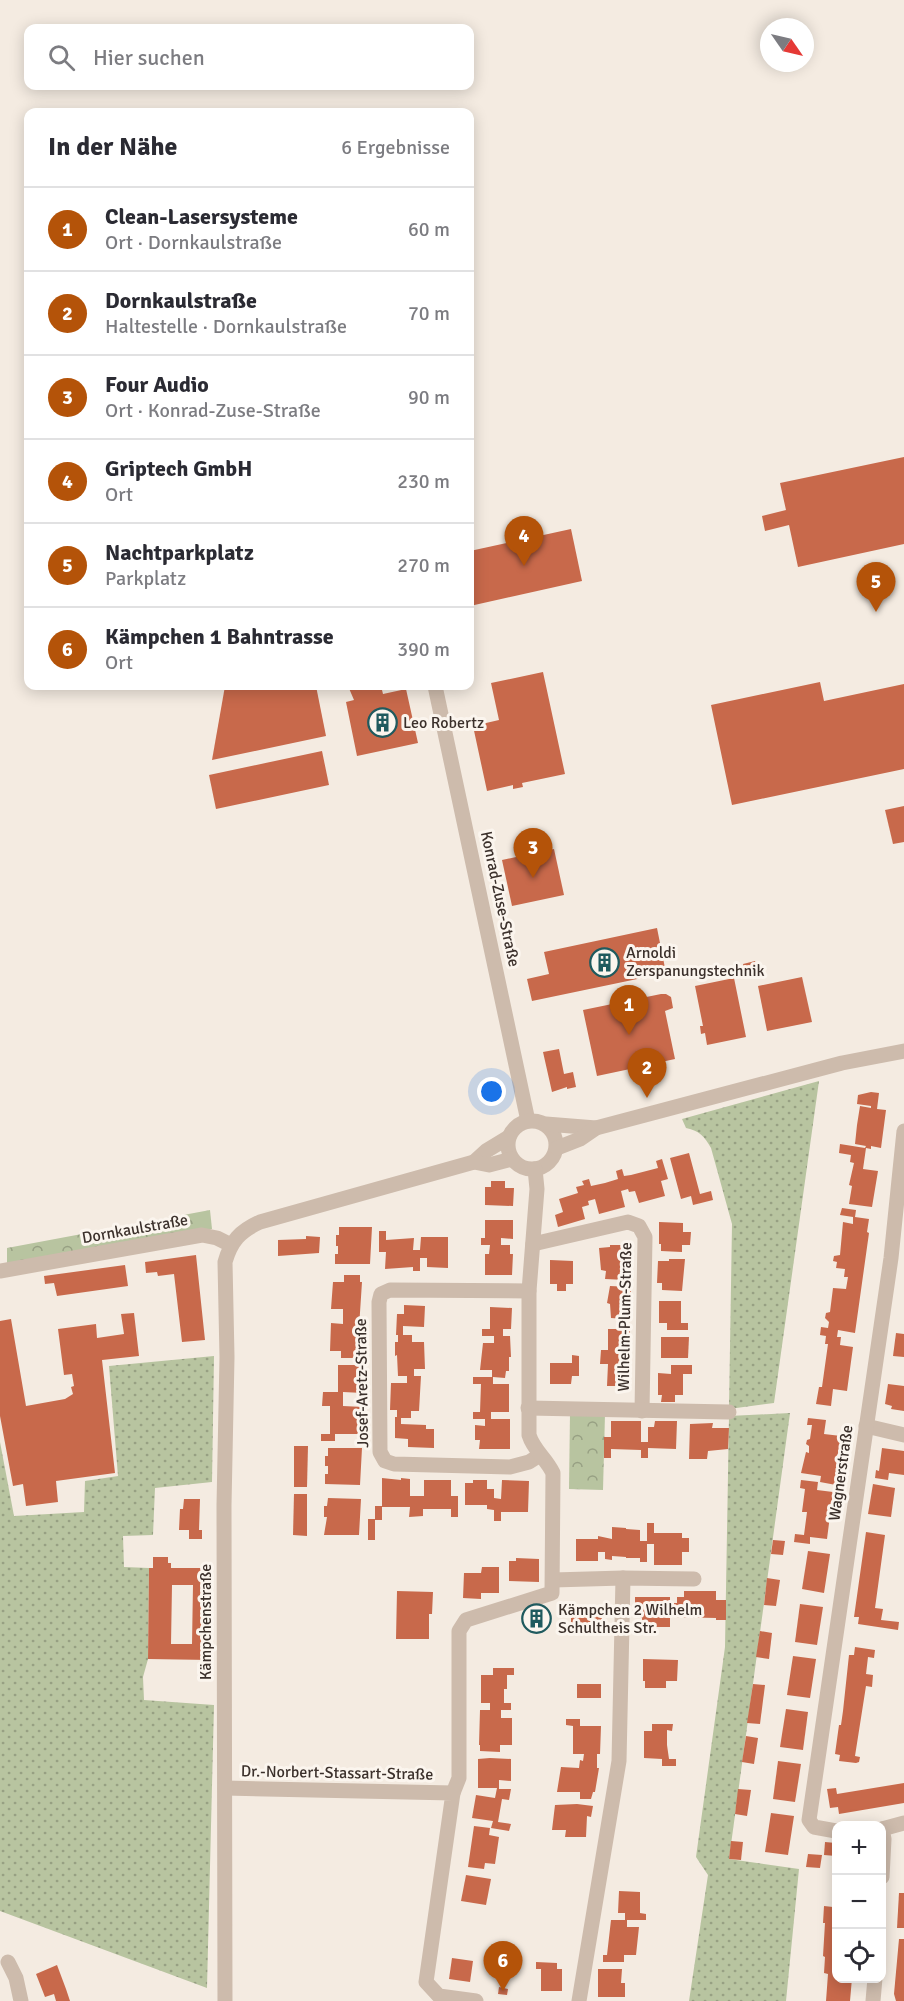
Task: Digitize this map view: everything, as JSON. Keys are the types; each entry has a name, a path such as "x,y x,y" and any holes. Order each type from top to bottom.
{"street":[{"name":"Konrad-Zuse-Straße","path":"436,690 528,1121"},
{"path":"231,1245 245,1229 260,1222 474,1162 486,1151 509,1137 520,1124 528,1121 596,1128 842,1064 904,1051"},
{"path":"509,1137 507,1145 512,1160 526,1169 535,1169 550,1162 557,1148 555,1135 546,1124"},
{"path":"557,1148 580,1139 596,1128"},
{"name":"Wagnerstraße","path":"832,1830 814,1827 809,1820 866,1426 897,1259 904,1131"},
{"path":"474,1162 489,1165 512,1160"},
{"path":"453,1793 459,1778 459,1631 466,1620 552,1593 553,1473 548,1461 532,1446 529,1435 529,1291 537,1189 535,1169"},
{"name":"Wilhelm-Plum-Straße","path":"533,1244 628,1222 639,1226 645,1237 642,1411"},
{"name":"Dornkaulstraße","path":"0,1271 202,1235 217,1238 231,1245"},
{"name":"Kämpchenstraße","path":"225,2001 224,1505 227,1357 225,1262 231,1245"},
{"name":"Josef-Aretz-Straße","path":"529,1291 390,1290 381,1294 379,1302 380,1452 385,1461 394,1464 510,1467 529,1462 540,1455"},
{"name":"Wilhelm-Plum-Straße","path":"528,1408 729,1412"},
{"path":"866,1426 904,1435"},
{"path":"553,1580 623,1578 694,1580"},
{"path":"579,2001 619,1761 623,1578"},
{"name":"Dr.-Norbert-Stassart-Straße","path":"225,1788 453,1793 426,1982 439,1996 476,2001"},
{"path":"886,1828 904,1823"},
{"path":"8,1962 16,1978 21,2001"},
{"path":"873,2001 875,1983"}],"green space":[{"path":"819,1081 774,1403 729,1409 732,1224 711,1148 701,1135 686,1128 682,1119"},
{"path":"210,1210 212,1229 7,1263 7,1248"},
{"path":"214,1356 212,1482 155,1488 153,1535 123,1536 124,1567 149,1568 148,1659 143,1677 144,1700 214,1705 207,1988 0,1911 0,1442 14,1516 84,1512 85,1481 118,1476 109,1366"},
{"path":"570,1413 605,1414 603,1490 569,1489"},
{"path":"790,1413 729,1859 799,1869 786,2001 689,2001 708,1875 696,1857 725,1647 729,1416"}],"building":[{"path":"904,457 904,544 798,567 789,525 765,531 762,516 786,510 780,483"},
{"path":"571,529 582,581 474,605 474,550"},
{"path":"543,672 565,774 522,783 523,787 513,789 513,785 487,791 473,726 499,720 491,683"},
{"path":"820,682 824,701 904,684 904,769 732,805 711,705"},
{"path":"224,690 317,690 326,736 212,760"},
{"name":"Leo Robertz","path":"350,690 382,690 383,694 406,690 418,743 357,756 346,702 354,700"},
{"path":"322,751 329,785 216,809 209,775"},
{"path":"904,806 904,842 893,844 885,810"},
{"path":"554,849 564,895 512,906 502,860"},
{"name":"Arnoldi Zerspanungstechnik","path":"657,928 666,973 532,1001 527,979 549,974 544,952"},
{"path":"755,961 758,974 746,977 743,964"},
{"path":"802,977 812,1022 767,1031 758,986"},
{"path":"734,978 746,1037 707,1045 705,1033 701,1034 700,1026 703,1026 695,986"},
{"path":"661,994 671,997 673,1008 665,1011 675,1059 638,1067 630,1071 630,1069 597,1076 583,1010"},
{"path":"559,1049 564,1074 573,1072 576,1087 567,1089 567,1087 552,1092 543,1052"},
{"path":"879,1093 877,1109 886,1110 881,1148 871,1146 871,1149 866,1148 863,1169 878,1171 872,1207 849,1204 852,1186 849,1185 854,1163 850,1162 851,1155 839,1153 840,1144 865,1148 866,1146 855,1144 857,1125 860,1106 871,1108 871,1106 857,1104 858,1095"},
{"path":"689,1153 700,1194 711,1191 713,1200 693,1205 691,1196 681,1199 670,1158"},
{"path":"662,1159 668,1179 661,1181 665,1196 639,1203 635,1191 629,1192 628,1189 621,1191 625,1207 599,1214 595,1199 588,1201 589,1205 582,1207 585,1219 558,1227 555,1215 563,1212 559,1199 578,1193 576,1187 584,1185 582,1181 589,1179 591,1186 605,1183 618,1179 616,1171 622,1169 624,1176 658,1168 656,1161"},
{"path":"491,1181 505,1181 505,1188 514,1188 513,1206 485,1205 485,1187 491,1187"},
{"path":"842,1208 856,1210 855,1217 869,1219 867,1232 869,1233 855,1333 838,1330 837,1337 841,1337 840,1345 853,1347 847,1391 833,1389 831,1406 816,1404 819,1387 822,1387 828,1344 825,1344 826,1336 820,1335 821,1327 828,1328 829,1322 825,1318 826,1313 830,1312 833,1288 846,1289 848,1277 844,1277 845,1269 836,1268 837,1262 833,1261 834,1256 840,1255 843,1222 853,1224 853,1217 840,1215"},
{"path":"485,1220 513,1220 513,1239 501,1238 501,1245 510,1245 510,1254 513,1254 512,1275 485,1275 485,1254 489,1254 490,1245 481,1245 481,1238 485,1238"},
{"path":"659,1222 683,1223 683,1232 691,1232 690,1245 682,1245 682,1252 661,1251"},
{"path":"339,1227 372,1227 370,1264 335,1264 335,1254 338,1254 336,1235 339,1235"},
{"path":"379,1231 386,1231 386,1240 414,1238 413,1250 420,1250 421,1237 448,1237 448,1268 427,1267 427,1258 420,1258 420,1271 413,1271 413,1267 385,1269 386,1252 379,1252"},
{"path":"306,1236 320,1237 319,1253 278,1256 278,1240 306,1239"},
{"path":"610,1245 625,1245 626,1280 605,1279 606,1271 601,1270 599,1248 610,1247"},
{"path":"196,1255 205,1340 182,1342 174,1274 158,1276 157,1272 146,1273 145,1262"},
{"path":"669,1259 685,1259 682,1291 662,1290 662,1283 657,1283 658,1261 669,1261"},
{"path":"550,1260 573,1261 573,1284 566,1284 566,1291 557,1291 557,1284 550,1284"},
{"path":"125,1265 128,1286 57,1296 54,1283 45,1284 44,1276"},
{"path":"344,1275 360,1275 360,1282 362,1282 357,1358 341,1358 341,1351 330,1351 331,1323 343,1324 343,1309 331,1309 333,1282 344,1282"},
{"path":"610,1286 631,1287 630,1312 625,1312 625,1319 611,1318 610,1304 607,1303"},
{"path":"659,1301 681,1301 681,1323 688,1323 688,1330 667,1330 667,1323 659,1323"},
{"path":"404,1305 425,1306 424,1327 403,1326 403,1335 412,1335 412,1342 424,1342 425,1369 414,1369 414,1376 421,1376 419,1411 411,1411 411,1418 401,1418 401,1424 426,1425 426,1429 434,1429 434,1448 408,1447 408,1439 395,1438 397,1410 390,1410 391,1383 407,1383 407,1376 398,1376 397,1355 395,1356 395,1342 398,1342 397,1314 404,1314"},
{"path":"490,1307 512,1308 511,1329 503,1329 503,1336 510,1336 509,1371 506,1371 505,1378 493,1377 493,1384 509,1384 509,1412 491,1412 491,1419 510,1419 510,1449 479,1449 480,1440 475,1440 475,1425 485,1426 485,1419 473,1419 473,1412 480,1412 481,1384 473,1384 473,1377 492,1377 492,1370 480,1370 483,1343 494,1343 494,1336 482,1336 482,1329 490,1329"},
{"path":"134,1313 139,1356 102,1360 115,1473 56,1481 58,1502 26,1506 23,1484 13,1486 0,1416 0,1321 11,1319 26,1406 65,1399 73,1394 72,1374 64,1375 58,1329 96,1324 97,1338 124,1334 121,1314"},
{"path":"608,1329 630,1329 629,1351 621,1351 621,1365 629,1365 629,1386 607,1386 608,1364 600,1364 601,1350 608,1350"},
{"path":"896,1333 904,1334 904,1357 893,1356"},
{"path":"661,1337 689,1337 688,1358 661,1358"},
{"path":"572,1355 579,1356 579,1376 572,1376 571,1384 550,1384 550,1363 572,1363"},
{"path":"338,1365 364,1365 363,1393 343,1392 343,1406 363,1407 362,1434 335,1434 335,1441 321,1441 321,1434 330,1434 330,1406 322,1406 323,1392 338,1392"},
{"path":"671,1365 692,1365 692,1374 683,1374 683,1395 675,1395 675,1402 661,1402 662,1395 658,1395 658,1373 671,1374"},
{"path":"888,1384 904,1386 904,1411 891,1409 892,1406 885,1404"},
{"path":"808,1418 826,1420 824,1434 841,1436 840,1451 836,1457 838,1464 836,1485 820,1482 821,1476 801,1473 806,1452 809,1453 809,1446 806,1444 810,1439 812,1425 807,1425"},
{"path":"611,1421 641,1421 641,1442 648,1442 648,1427 654,1427 655,1421 677,1421 676,1449 648,1448 648,1458 641,1458 641,1450 611,1449 611,1458 604,1458 604,1437 611,1437"},
{"path":"713,1423 712,1428 729,1428 728,1449 708,1451 707,1459 689,1459 690,1424"},
{"path":"294,1446 308,1446 307,1487 294,1487"},
{"path":"328,1448 362,1448 360,1485 325,1484 328,1466 325,1466 325,1456 328,1456"},
{"path":"882,1448 904,1451 904,1475 889,1473 888,1480 875,1478 876,1470 879,1471"},
{"path":"382,1478 410,1479 410,1496 424,1496 424,1480 451,1480 451,1496 458,1496 458,1517 451,1517 451,1509 423,1509 423,1516 409,1517 410,1507 382,1507"},
{"path":"473,1480 487,1480 487,1489 494,1489 494,1498 501,1499 502,1480 529,1481 528,1512 501,1512 501,1521 494,1521 494,1510 487,1509 487,1505 465,1505 465,1483 473,1483"},
{"path":"801,1480 818,1482 817,1490 833,1492 827,1539 810,1537 810,1544 794,1542 795,1534 804,1535 807,1512 802,1512 805,1489 800,1488"},
{"path":"873,1484 895,1488 891,1517 868,1514"},
{"path":"294,1494 307,1494 307,1536 293,1535"},
{"path":"328,1498 361,1499 359,1535 324,1535 327,1517 324,1517 324,1506 327,1506"},
{"path":"184,1499 200,1499 199,1530 202,1530 202,1539 189,1539 189,1530 179,1530 180,1509 183,1509"},
{"path":"375,1506 382,1506 382,1520 375,1520"},
{"path":"368,1519 375,1519 375,1540 368,1540"},
{"path":"647,1523 654,1523 654,1533 682,1533 682,1538 689,1538 689,1552 682,1552 682,1565 654,1565 654,1544 647,1544 647,1562 640,1562 640,1558 612,1556 612,1560 605,1559 605,1552 598,1552 598,1561 576,1561 576,1539 598,1539 598,1536 612,1539 612,1527 640,1530 640,1541 647,1541"},
{"path":"866,1532 885,1535 875,1608 883,1609 881,1620 899,1622 898,1630 858,1624 859,1617 854,1617"},
{"path":"773,1540 785,1541 783,1555 771,1554"},
{"path":"808,1551 830,1554 824,1593 802,1589"},
{"path":"153,1557 168,1557 171,1568 212,1568 210,1660 148,1659 149,1568 153,1568","holes":["172,1585 193,1585 192,1644 171,1644"]},
{"path":"516,1558 539,1559 539,1582 509,1581 509,1561 516,1561"},
{"path":"482,1567 499,1567 499,1593 481,1593 481,1599 463,1598 464,1573 481,1573"},
{"path":"767,1578 780,1580 776,1606 764,1605"},
{"path":"397,1591 433,1592 432,1614 429,1614 429,1639 396,1639"},
{"path":"684,1591 716,1591 716,1600 726,1600 726,1620 670,1617 670,1627 642,1627 642,1618 635,1617 635,1597 670,1597 670,1603 677,1603 677,1597 684,1597"},
{"path":"800,1604 823,1607 817,1645 795,1642"},
{"path":"575,1606 600,1606 602,1635 586,1635 586,1628 571,1628 571,1617 574,1617"},
{"name":"Kämpchen 2 Wilhelm Schultheis Str.","path":"534,1615 540,1615 540,1623 533,1622"},
{"path":"760,1631 772,1633 769,1659 756,1657"},
{"path":"855,1647 875,1650 874,1658 868,1657 866,1674 873,1675 872,1687 866,1686 855,1756 860,1757 859,1762 856,1763 839,1761 840,1755 835,1754 843,1711 849,1655 854,1655"},
{"path":"793,1656 816,1659 810,1698 787,1695"},
{"path":"643,1659 678,1660 677,1681 666,1681 666,1688 645,1688"},
{"path":"493,1668 514,1668 514,1675 507,1675 507,1689 504,1689 504,1703 511,1703 511,1710 501,1710 501,1718 512,1718 512,1745 500,1745 500,1752 480,1751 479,1745 480,1710 490,1710 490,1703 481,1703 481,1675 493,1675"},
{"path":"577,1684 601,1684 601,1698 577,1698"},
{"path":"753,1684 765,1685 760,1724 747,1723"},
{"path":"786,1709 808,1712 803,1750 780,1747"},
{"path":"566,1719 580,1719 580,1726 601,1726 600,1754 597,1754 597,1768 599,1768 595,1792 591,1799 580,1799 580,1792 557,1792 561,1767 579,1768 584,1754 573,1754 573,1726 566,1725"},
{"path":"652,1724 673,1724 672,1731 667,1730 667,1745 669,1759 676,1759 676,1766 662,1766 662,1759 644,1758 644,1731 652,1731"},
{"path":"746,1736 758,1738 754,1764 742,1762"},
{"path":"478,1759 511,1759 511,1781 499,1780 499,1789 511,1789 509,1800 502,1799 498,1822 511,1824 509,1831 491,1828 493,1821 472,1818 476,1795 495,1798 497,1788 478,1788"},
{"path":"778,1761 801,1764 795,1802 773,1799"},
{"path":"904,1783 904,1803 839,1814 838,1807 830,1808 827,1789 836,1788 837,1794"},
{"path":"738,1789 751,1790 747,1816 735,1814"},
{"path":"555,1805 593,1806 591,1817 587,1816 586,1837 565,1837 566,1830 552,1830"},
{"path":"771,1813 794,1816 788,1855 765,1852"},
{"path":"474,1826 490,1828 489,1835 499,1837 495,1864 485,1863 484,1869 468,1867"},
{"path":"731,1841 743,1842 741,1860 729,1859"},
{"path":"825,1842 832,1843 832,1856 824,1855"},
{"path":"808,1854 822,1855 820,1868 806,1867"},
{"path":"466,1875 491,1879 486,1905 461,1901"},
{"path":"619,1891 640,1892 640,1913 646,1914 646,1920 625,1920 625,1913 618,1913"},
{"path":"899,1893 904,1893 904,1928 897,1928"},
{"path":"824,1906 832,1907 832,1983 852,1983 850,2001 826,2001 828,1974 824,1973 825,1957 823,1956"},
{"path":"611,1920 627,1920 627,1927 639,1927 636,1955 624,1955 624,1962 603,1962 603,1955 607,1955"},
{"path":"899,1939 904,1939 904,2001 896,2001 894,1994"},
{"path":"452,1958 473,1961 470,1982 449,1979"},
{"path":"536,1962 557,1963 557,1969 562,1969 562,1991 541,1991 541,1969 536,1969"},
{"path":"57,1965 70,2001 56,2001 54,1994 45,1997 36,1974"},
{"path":"598,1969 622,1969 621,1983 625,1983 625,1997 598,1997"},
{"path":"499,1987 508,1989 507,1995 498,1994"}],"place":[{"name":"Griptech GmbH","path":"524,566"},
{"name":"Nachtparkplatz","path":"876,612"},
{"name":"Leo Robertz","path":"382,723"},
{"name":"Four Audio","path":"533,878"},
{"name":"Arnoldi Zerspanungstechnik","path":"605,962"},
{"name":"Clean-Lasersysteme","path":"629,1035"},
{"name":"Dornkaulstraße","path":"647,1098"},
{"name":"Kämpchen 2 Wilhelm Schultheis Str.","path":"537,1619"},
{"name":"Kämpchen 1 Bahntrasse","path":"503,1991"}]}
